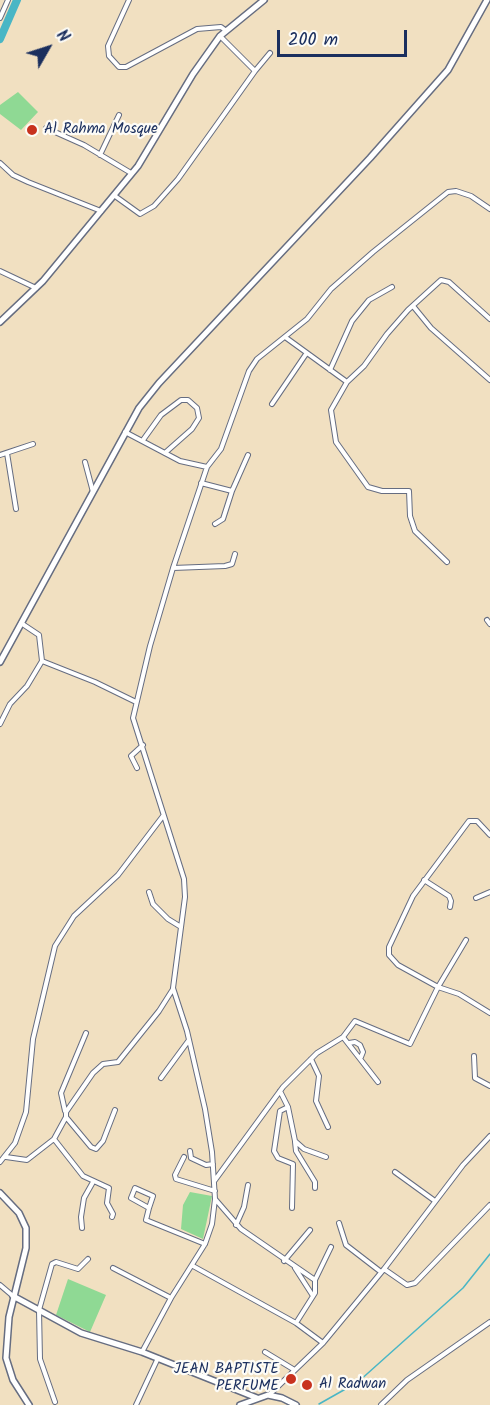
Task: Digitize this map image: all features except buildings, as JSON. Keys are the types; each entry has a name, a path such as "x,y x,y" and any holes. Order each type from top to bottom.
{"street":[{"path":"0,18 8,0"},
{"path":"129,0 108,46 109,56 119,67 135,62 197,29 221,27 225,30"},
{"path":"0,322 36,288 115,196 149,152 193,74 220,36 264,0"},
{"path":"0,662 2,651 21,623 124,432 159,383 363,165 448,70 487,0"},
{"path":"220,36 255,71"},
{"path":"115,196 140,214 154,206 178,179 270,53"},
{"path":"100,155 119,115"},
{"path":"46,128 132,174"},
{"path":"0,163 13,175 102,211"},
{"path":"6,1157 27,1160 54,1139 66,1115 93,1073 103,1064 115,1064 120,1060 159,1011 173,988 181,927 184,879 133,718 173,568 201,483 207,466 222,449 254,363 307,319 331,289 448,192 462,193 490,208"},
{"path":"0,271 36,288"},
{"path":"447,562 415,531 410,516 409,491 382,491 368,487 336,442 331,410 347,382 364,366 387,334 437,282 445,280 490,319"},
{"path":"330,370 352,321 369,300 392,287"},
{"path":"413,306 431,328 490,380"},
{"path":"285,337 347,382"},
{"path":"272,404 306,354"},
{"path":"143,440 160,415 181,400 188,400 197,408 199,418 192,429 166,452"},
{"path":"124,432 180,460 207,466"},
{"path":"0,455 33,444"},
{"path":"7,453 16,508"},
{"path":"215,524 223,519 232,491 248,455"},
{"path":"85,462 93,492"},
{"path":"201,483 232,491"},
{"path":"173,568 225,566 232,564 235,554"},
{"path":"0,724 10,704 27,686 42,661 39,635 21,623"},
{"path":"42,661 95,682 136,702"},
{"path":"137,768 130,756 143,745"},
{"path":"0,1162 15,1143 26,1112 33,1039 55,946 74,916 113,880 163,816"},
{"path":"490,835 479,823 472,820 424,880 400,920 389,947 389,955 398,964 438,987 462,996 490,1013"},
{"path":"424,880 448,896 451,901 450,907"},
{"path":"149,892 153,904 168,919 181,927"},
{"path":"476,898 490,892"},
{"path":"215,1180 280,1091 311,1059 344,1037 356,1021 410,1044 438,987 465,940"},
{"path":"142,1352 171,1298 205,1244 212,1224 215,1199 215,1180 205,1109 189,1040 173,988"},
{"path":"86,1033 61,1093 66,1115 91,1147 96,1149 103,1141 115,1110"},
{"path":"344,1037 378,1082"},
{"path":"161,1078 189,1040"},
{"path":"474,1056 475,1078 490,1086"},
{"path":"311,1059 319,1076 315,1101 328,1127"},
{"path":"280,1091 288,1107 296,1151 315,1182 315,1188"},
{"path":"288,1107 280,1111 274,1151 278,1158 292,1164 292,1208"},
{"path":"238,1391 241,1405 268,1395 322,1342 490,1136"},
{"path":"54,1139 78,1171 93,1182 109,1188 107,1203 113,1214 112,1217"},
{"path":"295,1141 304,1149 326,1157"},
{"path":"190,1151 191,1158 206,1165 213,1164"},
{"path":"184,1157 175,1175 176,1179 215,1191"},
{"path":"395,1172 435,1201"},
{"path":"82,1228 84,1198 93,1182"},
{"path":"236,1225 244,1207 248,1185"},
{"path":"149,1208 131,1198 135,1188 153,1196 146,1220 205,1244"},
{"path":"0,1193 20,1213 27,1238 13,1296 6,1358 12,1380 29,1405"},
{"path":"215,1199 236,1225 284,1261 315,1280 317,1285 313,1296 296,1323"},
{"path":"339,1223 346,1245 407,1285 415,1283 490,1205"},
{"path":"284,1261 310,1230"},
{"path":"315,1280 331,1247"},
{"path":"55,1402 40,1359 39,1310 52,1264 56,1262 78,1269 88,1259"},
{"path":"193,1266 296,1323 322,1342"},
{"path":"295,1267 313,1296"},
{"path":"113,1268 171,1298"},
{"path":"0,1285 13,1296 81,1333 142,1352 257,1398"},
{"path":"381,1405 407,1380 490,1322"},
{"path":"265,1352 294,1369"},
{"path":"135,1405 158,1358"},
{"path":"268,1395 296,1405"}],"green space":[{"path":"18,92 38,112 21,130 0,114 0,105"},
{"path":"190,1192 212,1196 203,1239 181,1229 183,1205"},
{"path":"68,1279 106,1295 90,1332 56,1315"}],"waterway":[{"path":"0,39 17,0"},
{"path":"319,1404 358,1382 463,1288 490,1254"}],"place":[{"name":"Al Rahma Mosque","path":"32,130"},
{"name":"JEAN BAPTISTE PERFUME","path":"291,1379"},
{"name":"Al Radwan","path":"307,1385"}]}
